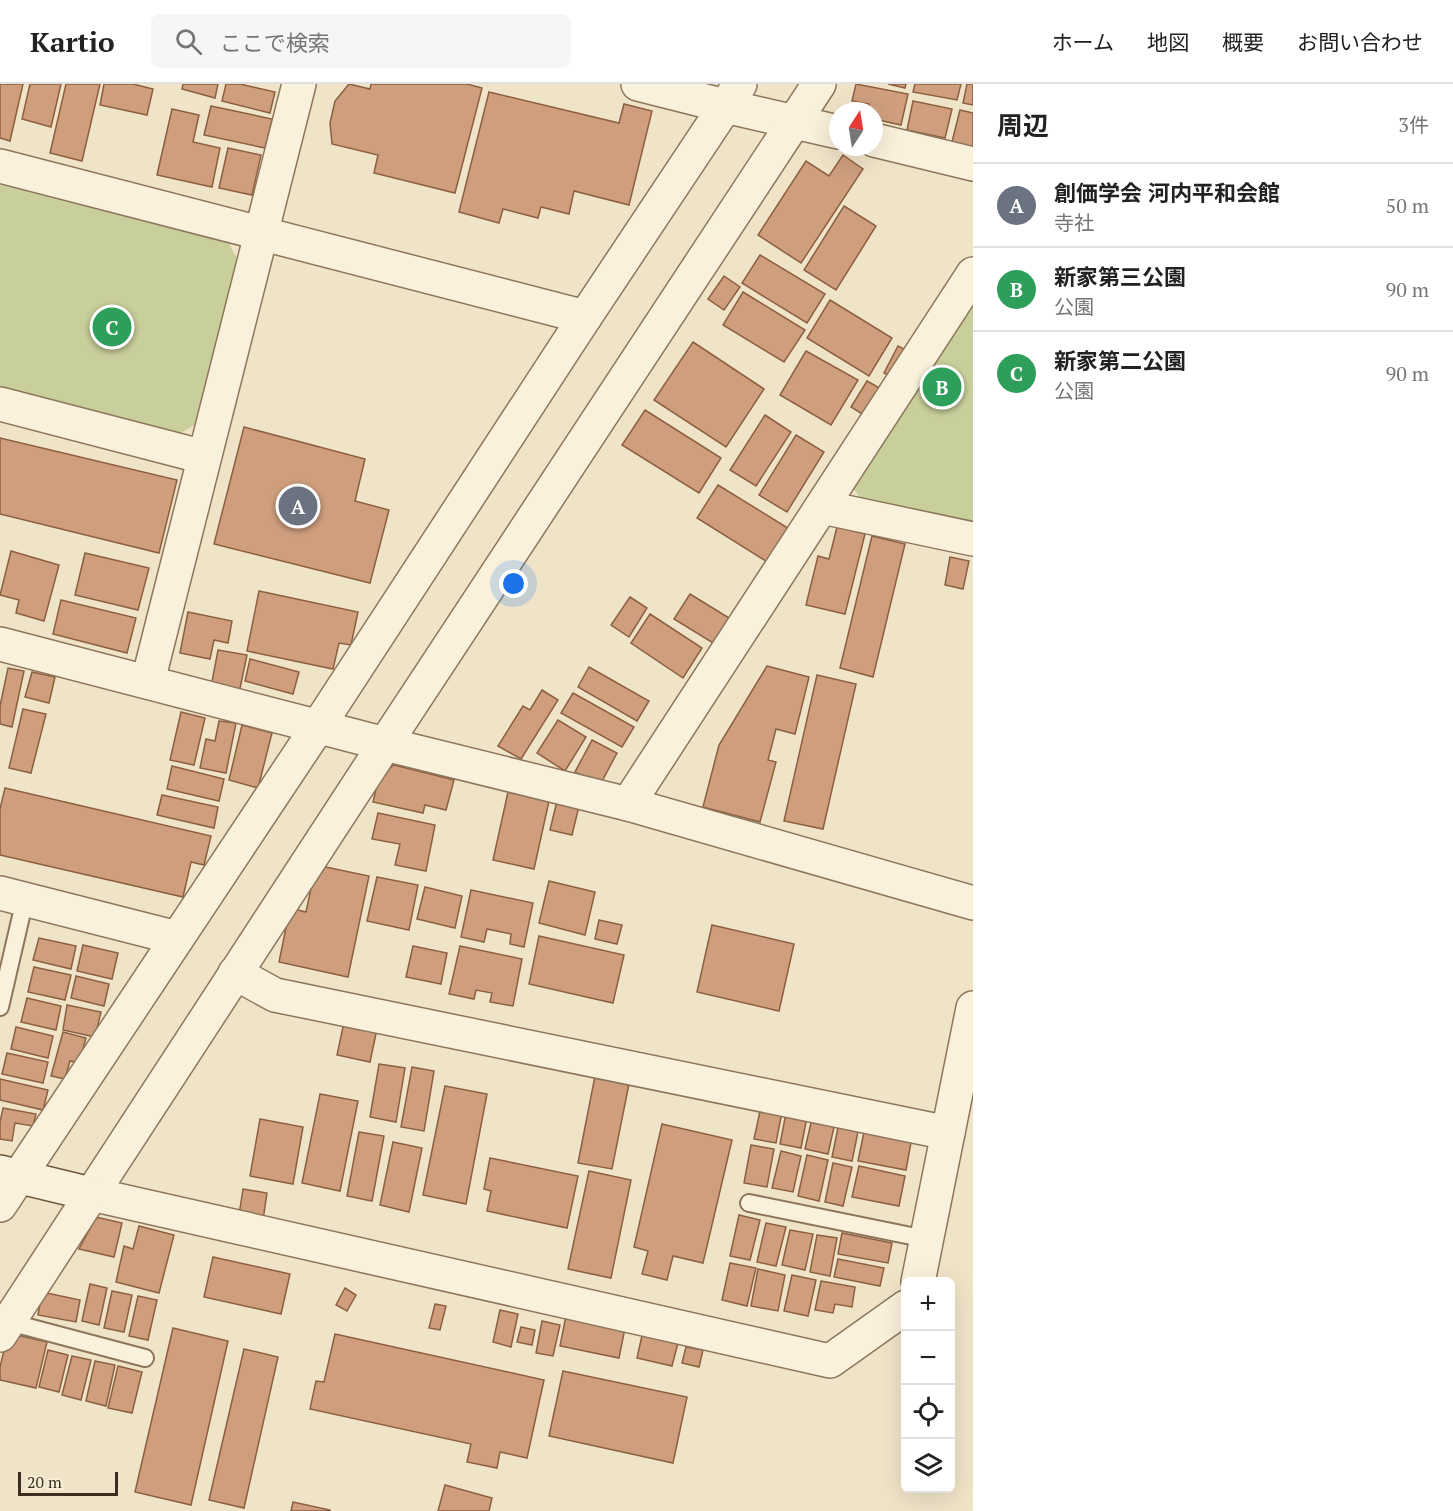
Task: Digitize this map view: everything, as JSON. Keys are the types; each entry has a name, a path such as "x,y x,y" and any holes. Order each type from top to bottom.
{"street":[{"path":"148,681 299,84"},
{"path":"638,84 732,95 794,121 829,130"},
{"path":"4,1329 819,84"},
{"path":"0,1205 9,1174 177,938 732,95"},
{"path":"883,142 973,164"},
{"path":"0,166 585,317"},
{"path":"628,804 973,274"},
{"path":"0,404 204,457"},
{"path":"822,507 973,539"},
{"path":"0,644 385,744 628,804 973,903"},
{"path":"13,896 177,938"},
{"path":"235,973 275,994 948,1132"},
{"path":"919,1277 973,1008"},
{"path":"9,1174 830,1361 901,1311"}],"lane":[{"path":"0,1007 13,896"},
{"path":"749,1203 926,1239"},
{"path":"4,1329 145,1358"}],"green space":[{"path":"5,183 224,235 239,262 200,422 177,435 0,392 0,186"},
{"path":"973,292 973,527 861,500 850,483"}],"building":[{"path":"0,84 23,84 10,141 0,138"},
{"path":"30,84 61,84 51,127 22,119"},
{"path":"66,84 100,84 82,161 50,153"},
{"path":"104,84 133,84 153,89 147,115 100,105"},
{"path":"183,84 218,84 215,98 182,89"},
{"path":"226,84 240,84 275,92 270,113 222,101"},
{"path":"349,84 370,89 371,84 467,84 482,88 455,193 374,173 378,155 332,144 330,123 335,101"},
{"path":"856,84 908,94 901,125 883,121 883,102 852,101"},
{"path":"888,84 906,84 905,88"},
{"path":"915,84 961,84 957,100 913,92"},
{"path":"967,84 973,84 973,105 963,103"},
{"path":"489,92 619,123 624,104 652,111 629,205 574,191 569,214 541,207 538,218 503,209 499,223 459,212"},
{"path":"913,101 952,109 945,138 907,130"},
{"path":"211,106 272,119 265,148 204,135"},
{"path":"172,109 199,115 193,142 220,148 212,187 157,175"},
{"path":"960,110 973,113 973,147 952,142"},
{"path":"228,148 261,155 252,195 219,188"},
{"path":"842,156 863,169 801,263 758,235 806,161 829,176"},
{"path":"844,206 876,226 836,290 804,270"},
{"path":"760,255 825,294 807,323 742,283"},
{"path":"724,276 740,287 724,310 708,299"},
{"path":"743,292 805,330 784,362 723,325"},
{"path":"830,300 892,338 869,376 807,338"},
{"path":"693,342 764,389 726,447 654,400"},
{"path":"898,346 910,352 895,379 884,373"},
{"path":"806,351 858,380 831,425 780,395"},
{"path":"867,381 883,390 867,417 851,407"},
{"path":"645,410 721,458 699,493 622,445"},
{"path":"765,415 791,432 756,486 730,470"},
{"path":"244,427 365,459 355,501 389,510 370,583 214,544"},
{"path":"796,435 824,452 787,512 759,495"},
{"path":"0,438 177,480 159,553 0,514"},
{"path":"718,485 791,530 769,563 697,518"},
{"path":"837,527 865,534 845,614 806,605 818,556 829,559"},
{"path":"872,536 905,544 873,677 840,668"},
{"path":"11,551 59,565 44,621 16,613 19,600 0,595"},
{"path":"85,553 149,568 138,610 75,595"},
{"path":"950,557 969,561 963,589 945,585"},
{"path":"259,591 358,612 351,645 339,643 333,669 247,651"},
{"path":"690,594 734,621 718,646 674,619"},
{"path":"630,597 647,608 629,637 611,625"},
{"path":"61,600 136,618 127,653 53,634"},
{"path":"188,612 232,621 228,643 214,640 210,659 180,653"},
{"path":"650,614 702,648 683,678 631,643"},
{"path":"218,650 247,655 239,693 211,687"},
{"path":"250,659 299,672 293,694 245,681"},
{"path":"767,666 809,677 795,734 776,729 768,760 776,762 760,822 703,807 719,745"},
{"path":"589,667 649,701 637,721 578,687"},
{"path":"8,668 24,671 12,727 0,724 0,706"},
{"path":"32,672 55,677 49,703 25,697"},
{"path":"817,675 856,684 823,829 784,821"},
{"path":"542,690 558,700 521,759 498,746 523,706 530,710"},
{"path":"573,693 634,727 622,747 561,713"},
{"path":"23,709 46,714 31,773 9,768"},
{"path":"181,712 205,718 194,765 170,760"},
{"path":"558,720 586,737 565,771 537,753"},
{"path":"219,721 236,723 226,773 200,768 206,739 215,741"},
{"path":"242,725 272,733 258,788 229,780"},
{"path":"592,740 617,753 600,785 575,772"},
{"path":"394,765 454,780 446,810 425,805 423,813 373,802 379,776"},
{"path":"172,766 224,779 219,801 167,789"},
{"path":"5,788 211,836 204,865 191,862 183,897 0,855 0,809"},
{"path":"508,792 549,801 534,869 493,860"},
{"path":"162,795 218,807 214,828 157,815"},
{"path":"557,801 579,806 572,835 550,830"},
{"path":"378,813 435,825 426,871 395,865 400,844 372,839"},
{"path":"316,865 369,876 348,977 279,962 290,908 306,912"},
{"path":"377,877 418,885 409,930 367,921"},
{"path":"549,881 595,892 585,935 539,923"},
{"path":"425,887 462,896 455,928 417,919"},
{"path":"471,890 533,903 524,947 510,944 511,934 487,929 484,942 461,937"},
{"path":"599,920 622,925 617,944 595,939"},
{"path":"712,925 794,944 779,1011 697,992"},
{"path":"539,936 624,955 613,1003 529,984"},
{"path":"39,938 76,946 71,969 33,960"},
{"path":"83,945 118,953 112,979 77,971"},
{"path":"413,946 447,953 441,984 406,977"},
{"path":"460,946 522,959 513,1006 490,1002 492,993 476,990 474,999 449,994"},
{"path":"34,967 71,975 65,1000 28,992"},
{"path":"76,976 109,984 104,1006 71,998"},
{"path":"27,998 61,1006 56,1030 21,1022"},
{"path":"67,1005 101,1012 95,1037 63,1030"},
{"path":"344,1022 377,1029 370,1062 337,1055"},
{"path":"16,1027 53,1036 48,1058 11,1049"},
{"path":"63,1032 86,1038 79,1063 70,1061 65,1079 51,1076"},
{"path":"7,1053 48,1062 43,1083 2,1074"},
{"path":"379,1064 405,1068 396,1122 370,1117"},
{"path":"412,1067 434,1071 424,1131 401,1127"},
{"path":"596,1071 630,1079 612,1169 578,1163"},
{"path":"0,1079 48,1090 43,1110 0,1100"},
{"path":"445,1086 487,1094 466,1204 423,1195"},
{"path":"320,1094 358,1101 340,1191 302,1183"},
{"path":"762,1102 783,1107 776,1143 754,1139"},
{"path":"3,1108 36,1114 33,1126 15,1123 12,1141 0,1139"},
{"path":"787,1108 808,1112 801,1148 780,1144"},
{"path":"813,1114 836,1118 828,1154 805,1149"},
{"path":"840,1118 860,1122 852,1161 832,1157"},
{"path":"260,1119 303,1127 293,1184 250,1176"},
{"path":"662,1124 732,1140 703,1263 673,1256 667,1280 642,1274 648,1251 634,1247"},
{"path":"865,1127 912,1137 906,1170 858,1161"},
{"path":"359,1132 384,1136 372,1201 347,1196"},
{"path":"393,1142 422,1148 409,1212 380,1205"},
{"path":"751,1145 774,1149 767,1187 744,1183"},
{"path":"781,1151 801,1156 793,1192 772,1188"},
{"path":"807,1155 828,1160 819,1201 798,1196"},
{"path":"490,1158 578,1176 567,1228 487,1211 491,1191 484,1189"},
{"path":"833,1163 852,1167 843,1206 825,1202"},
{"path":"859,1166 905,1176 899,1206 852,1197"},
{"path":"589,1171 631,1180 611,1278 568,1269"},
{"path":"243,1189 267,1193 263,1220 239,1215"},
{"path":"739,1215 760,1220 750,1260 730,1256"},
{"path":"96,1217 122,1223 114,1257 79,1249"},
{"path":"766,1223 786,1227 776,1266 757,1262"},
{"path":"139,1226 174,1235 159,1293 116,1282 124,1246 133,1249"},
{"path":"790,1230 813,1234 805,1270 782,1265"},
{"path":"842,1233 892,1243 888,1263 838,1254"},
{"path":"817,1235 837,1238 830,1276 810,1272"},
{"path":"213,1257 290,1274 281,1314 204,1297"},
{"path":"838,1259 884,1268 880,1286 834,1277"},
{"path":"730,1263 756,1268 747,1306 722,1300"},
{"path":"758,1269 785,1275 778,1311 751,1306"},
{"path":"792,1275 816,1280 808,1316 784,1311"},
{"path":"821,1281 855,1287 852,1307 835,1304 833,1313 815,1310"},
{"path":"90,1284 107,1288 99,1325 82,1321"},
{"path":"345,1288 356,1295 347,1311 336,1305"},
{"path":"112,1291 132,1295 124,1332 104,1328"},
{"path":"42,1292 80,1300 76,1322 38,1315"},
{"path":"138,1296 157,1300 148,1340 129,1336"},
{"path":"435,1304 446,1306 440,1330 429,1328"},
{"path":"500,1310 518,1314 511,1347 493,1342"},
{"path":"566,1316 625,1328 619,1358 560,1346"},
{"path":"542,1321 560,1325 553,1356 536,1353"},
{"path":"521,1327 535,1330 532,1345 517,1342"},
{"path":"173,1328 228,1341 191,1505 135,1492"},
{"path":"643,1331 679,1339 672,1366 637,1358"},
{"path":"8,1333 47,1342 36,1388 0,1380 0,1367"},
{"path":"335,1334 544,1380 527,1458 500,1452 497,1468 467,1462 471,1444 310,1409 316,1381 324,1382"},
{"path":"686,1347 703,1350 699,1367 682,1363"},
{"path":"244,1349 278,1357 244,1508 209,1500"},
{"path":"48,1350 68,1355 59,1392 39,1387"},
{"path":"72,1356 91,1360 81,1400 62,1395"},
{"path":"95,1361 115,1365 106,1406 86,1401"},
{"path":"118,1366 142,1372 132,1413 108,1408"},
{"path":"563,1371 687,1397 673,1463 549,1436"},
{"path":"445,1485 492,1498 489,1511 438,1511"},
{"path":"293,1502 330,1510 330,1511 291,1511"}],"place":[{"name":"新家第二公園","path":"112,327"},
{"name":"新家第三公園","path":"942,387"},
{"name":"創価学会 河内平和会館","path":"298,506"}]}
